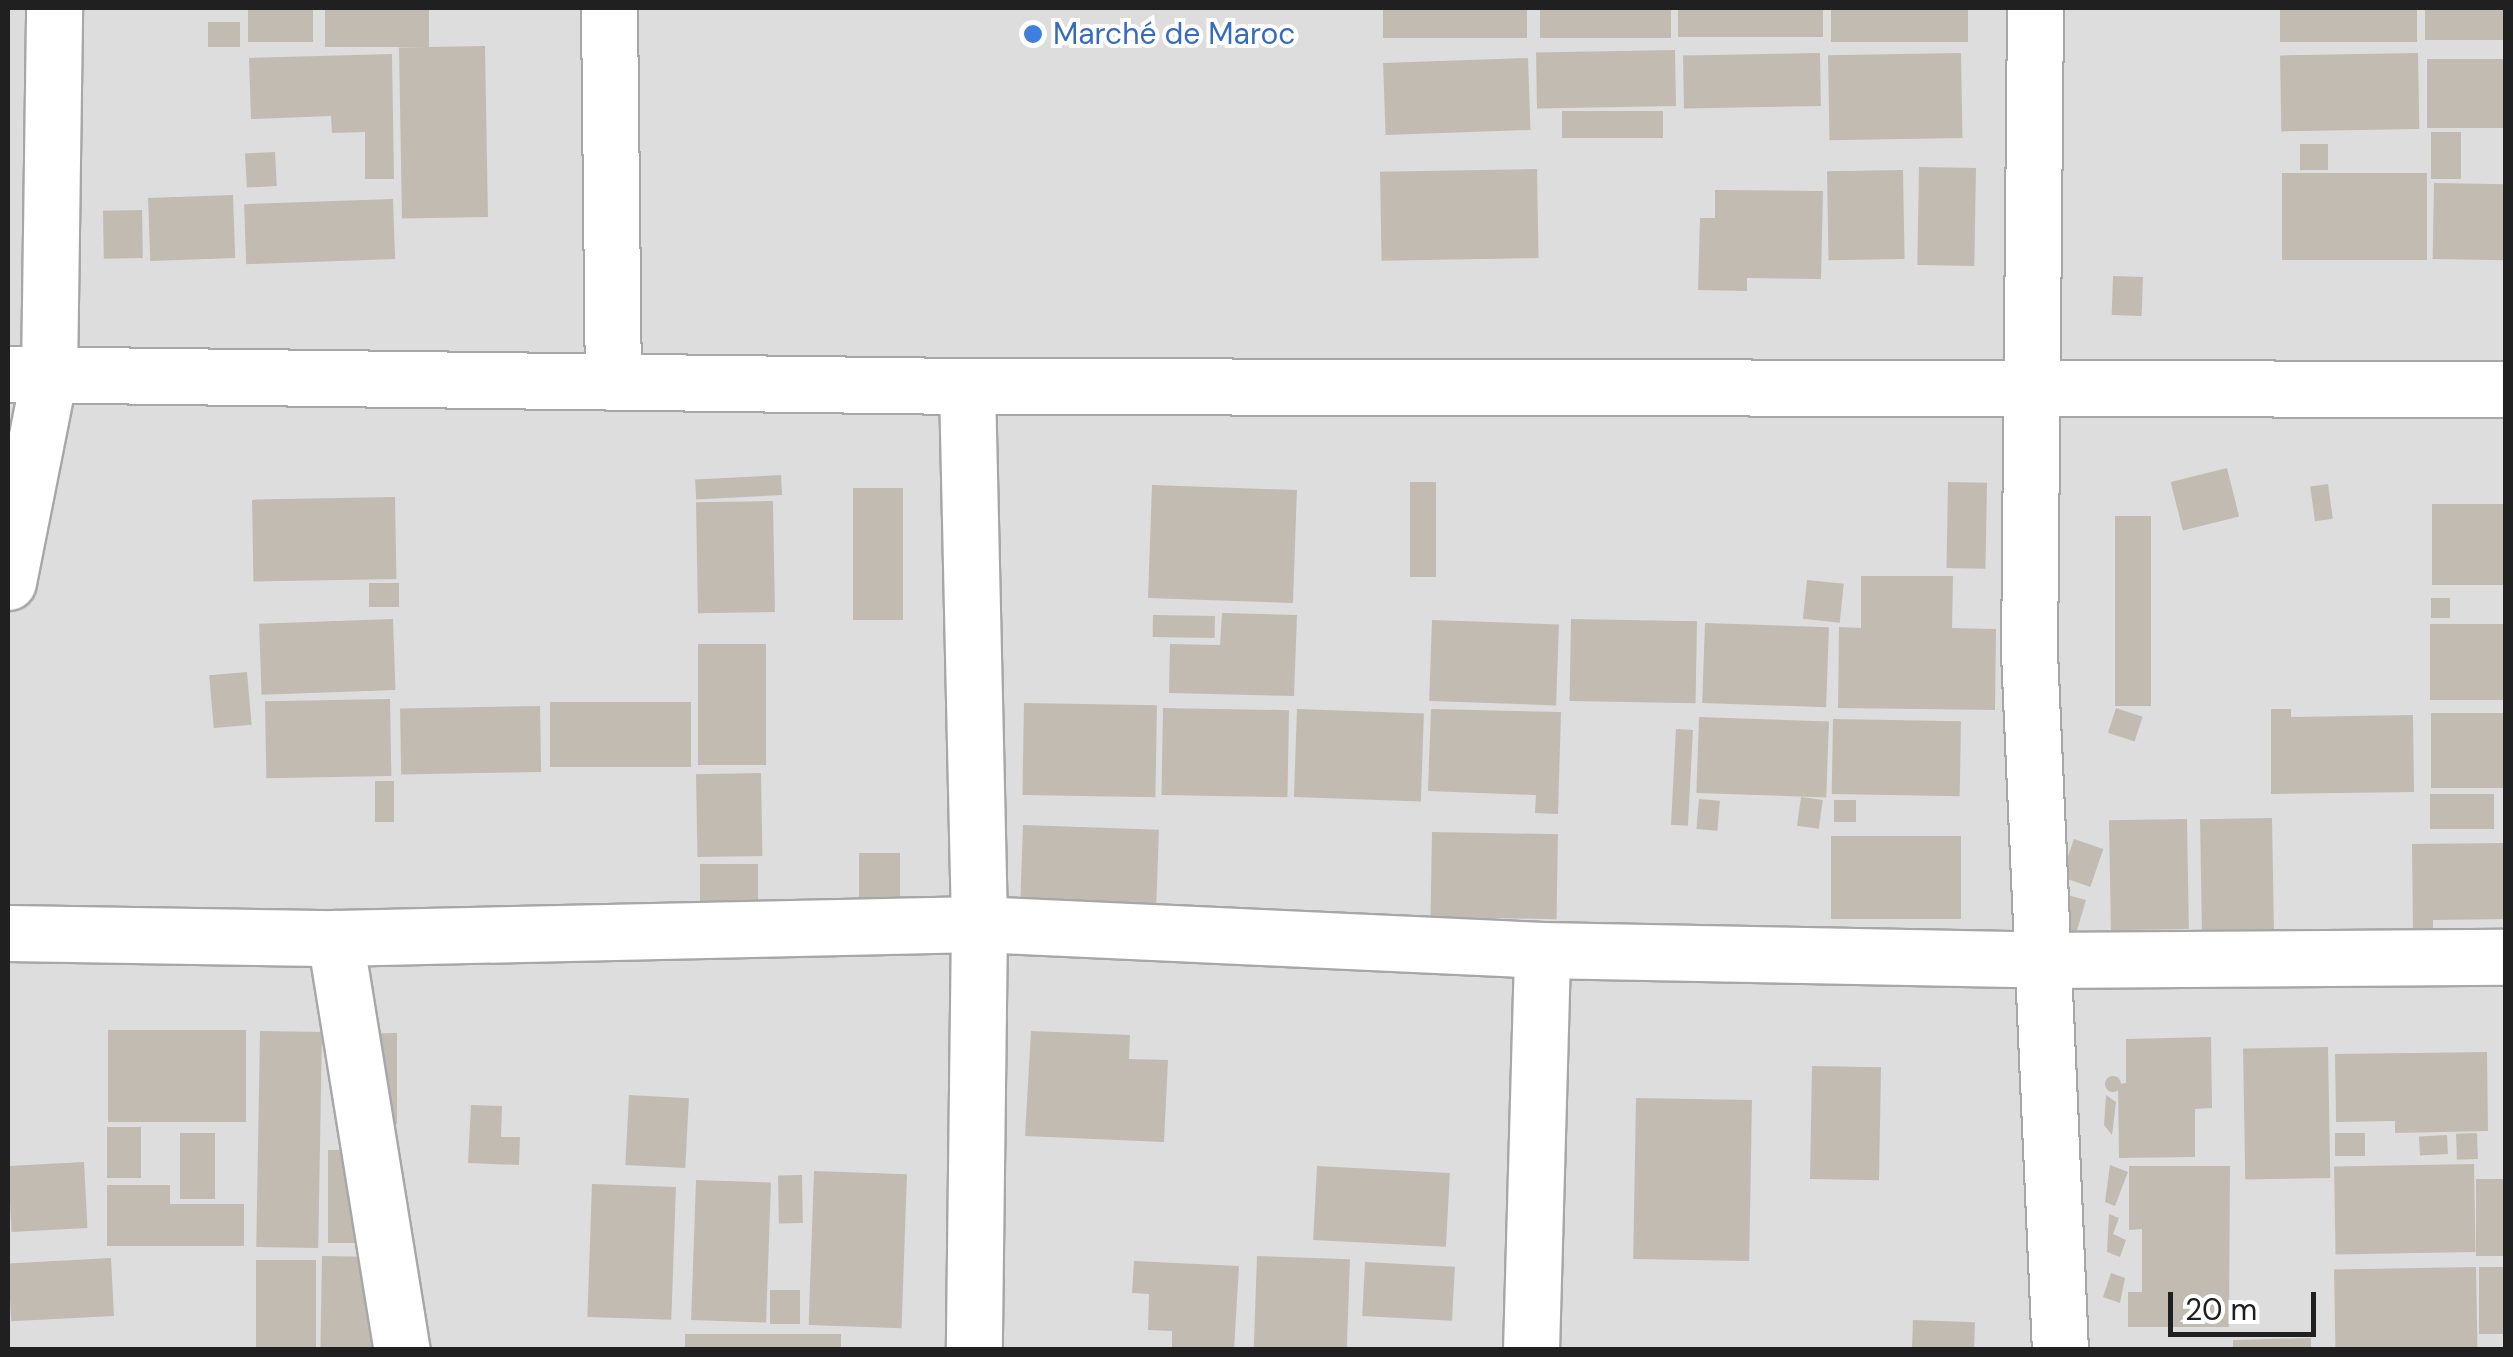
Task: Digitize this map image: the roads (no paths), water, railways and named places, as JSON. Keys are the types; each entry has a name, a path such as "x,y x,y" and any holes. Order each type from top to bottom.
{"street":[{"path":"8,582 28,375 54,8"},
{"path":"609,8 614,380"},
{"path":"2035,8 2029,652 2060,1350"},
{"path":"28,375 966,386 2506,389"},
{"path":"966,386 979,924 974,1350"},
{"path":"8,933 335,938 979,924 1542,950 2041,960 2506,957"},
{"path":"335,938 402,1350"},
{"path":"1531,1350 1542,950"}],"place":[{"name":"Marché de Maroc","path":"1033,34"}]}
